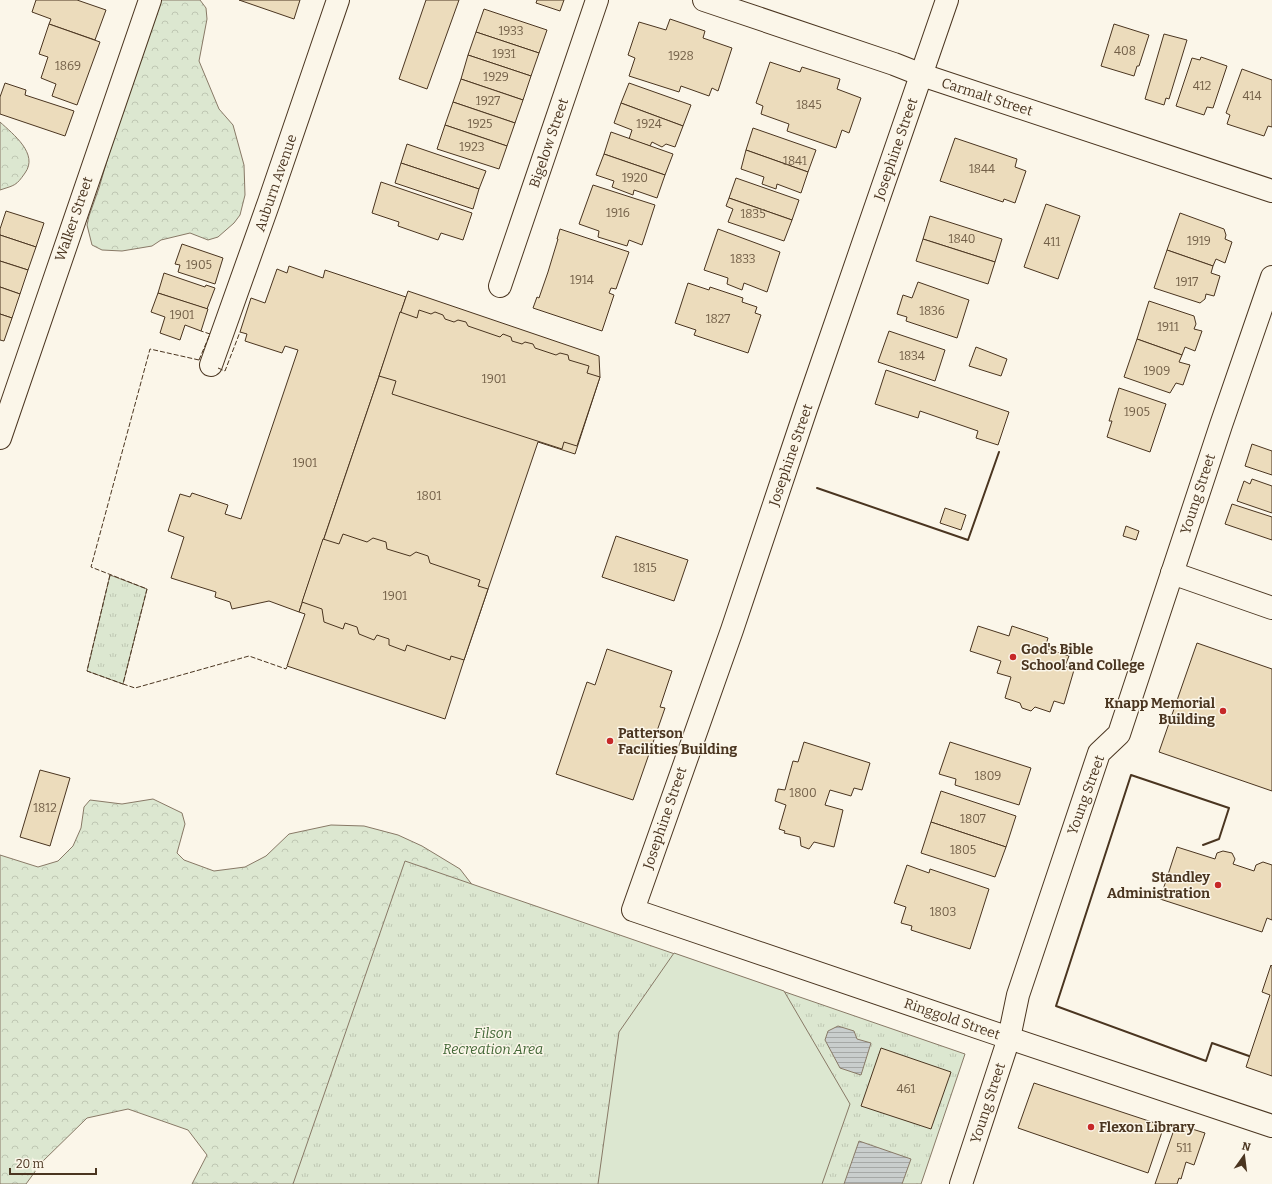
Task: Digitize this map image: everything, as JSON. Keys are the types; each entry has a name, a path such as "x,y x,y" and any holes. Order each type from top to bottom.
{"street":[{"name":"Walker Street","path":"0,438 150,0"},
{"name":"Auburn Avenue","path":"211,365 269,202 338,0"},
{"name":"Bigelow Street","path":"500,286 597,0"},
{"name":"Carmalt Street","path":"704,0 894,64 922,75 1272,191"},
{"name":"Josephine Street","path":"633,910 732,630 806,409 947,0"},
{"name":"Young Street","path":"961,1184 1009,1038 1018,996 1099,753 1119,734 1272,277"},
{"path":"1172,573 1272,608"},
{"name":"Ringgold Street","path":"633,910 1272,1126"}],"green space":[{"path":"161,0 200,0 206,8 207,19 199,61 219,109 233,125 244,165 245,195 240,215 234,223 218,237 208,240 190,233 161,240 152,246 122,251 102,250 92,245 87,225 89,216 99,188 136,61 150,22"},
{"path":"0,122 23,145 29,159 25,173 17,183 0,190"},
{"path":"110,575 147,589 123,684 87,671"},
{"path":"153,799 182,813 185,824 177,853 184,860 214,871 245,867 266,856 289,834 331,825 364,826 398,835 422,846 460,869 507,930 586,1184 192,1184 207,1155 188,1130 128,1109 87,1118 42,1162 26,1184 0,1184 0,855 38,867 58,861 73,846 81,828 84,807 90,800 122,804"},
{"name":"Filson Recreation Area","path":"405,861 965,1054 921,1184 293,1184"},
{"path":"674,953 784,991 850,1104 822,1184 598,1184 619,1032"}],"shaded area":[{"path":"838,1026 854,1031 857,1039 871,1043 861,1075 840,1068 825,1040 828,1031"},
{"path":"859,1141 911,1159 902,1184 844,1184"}],"building":[{"path":"36,0 77,0 106,10 95,40 49,24 51,19 32,12"},
{"path":"239,0 300,0 294,19"},
{"path":"426,0 459,0 427,89 399,79"},
{"path":"537,0 564,0 560,11 536,3"},
{"path":"484,9 547,30 539,53 476,32"},
{"path":"670,19 705,31 703,38 732,48 718,91 712,88 709,96 681,86 679,92 629,76 635,58 628,55 639,22 666,30"},
{"path":"49,24 100,42 77,105 52,96 56,84 41,78 48,57 39,54"},
{"path":"1114,24 1149,35 1139,66 1137,66 1134,76 1101,66"},
{"path":"476,32 539,53 531,76 468,55"},
{"path":"1164,34 1187,40 1169,99 1166,98 1164,105 1145,99"},
{"path":"468,55 531,76 523,100 461,79"},
{"path":"1201,57 1227,66 1213,108 1207,107 1204,115 1176,106 1192,58 1200,60"},
{"path":"770,62 800,72 802,67 840,79 837,89 861,98 849,133 842,130 836,148 787,131 789,124 761,114 763,106 756,103"},
{"path":"1242,69 1272,80 1272,127 1268,126 1264,136 1227,124 1230,115 1226,113"},
{"path":"461,79 523,100 515,123 453,102"},
{"path":"5,83 26,90 25,95 74,111 65,136 0,114 0,97"},
{"path":"629,83 691,105 683,126 621,103"},
{"path":"453,102 515,123 507,146 445,125"},
{"path":"621,103 683,126 675,147 666,144 662,147 652,142 650,146 629,139 632,130 614,123"},
{"path":"445,125 507,146 499,169 437,149"},
{"path":"753,128 816,150 808,172 746,150"},
{"path":"611,132 673,154 665,175 604,154"},
{"path":"955,138 1017,159 1015,167 1026,171 1015,203 1004,199 1003,202 940,181"},
{"path":"407,144 486,171 479,189 401,163"},
{"path":"746,150 808,172 801,193 777,184 776,189 762,184 764,177 741,169"},
{"path":"604,154 665,175 657,198 634,190 633,195 612,187 614,181 596,175"},
{"path":"401,163 479,189 473,209 395,183"},
{"path":"736,178 799,200 792,220 729,198"},
{"path":"381,182 472,213 463,240 441,233 438,240 398,226 399,222 372,213"},
{"path":"593,185 655,205 642,245 629,240 627,246 598,237 599,231 579,224"},
{"path":"729,198 792,220 784,241 728,222 733,209 726,206"},
{"path":"1046,204 1080,216 1058,279 1024,267"},
{"path":"6,211 44,223 36,247 0,235 0,229"},
{"path":"1180,213 1224,229 1226,235 1225,239 1232,242 1225,263 1216,259 1213,266 1167,250"},
{"path":"930,216 1002,239 995,262 923,239"},
{"path":"560,229 629,252 616,289 611,288 609,293 614,295 602,331 533,308 537,297 539,298 548,272"},
{"path":"718,229 780,252 767,292 744,283 742,290 727,284 728,278 704,270"},
{"path":"0,235 36,247 28,270 0,261"},
{"path":"923,239 995,262 988,284 916,261"},
{"path":"182,244 223,258 215,284 178,272 180,265 175,264"},
{"path":"1167,250 1213,266 1211,273 1220,276 1214,296 1206,294 1205,299 1200,303 1154,288"},
{"path":"0,261 28,270 20,294 0,287"},
{"path":"289,266 323,278 325,270 406,297 299,612 269,601 232,609 230,602 215,597 216,592 171,578 184,537 168,531 180,494 190,497 192,493 228,505 225,514 241,519 298,350 285,346 282,353 245,341 247,334 240,332 251,298 265,303 277,269 287,273"},
{"path":"164,273 205,287 206,285 215,288 207,309 158,293"},
{"path":"918,282 969,300 957,338 906,321 907,317 897,314 903,295 912,298"},
{"path":"688,283 709,290 710,287 743,298 742,302 757,307 755,313 761,315 748,353 694,335 696,330 675,323"},
{"path":"0,287 20,294 12,318 0,314"},
{"path":"408,291 599,356 600,377 575,454 538,442 445,719 287,666 305,614 299,612"},
{"path":"158,293 208,309 201,331 185,325 180,340 160,333 165,317 151,312"},
{"path":"1149,301 1194,316 1196,324 1194,329 1202,331 1195,351 1185,347 1182,355 1137,339"},
{"path":"419,310 431,314 435,312 443,315 445,319 454,322 458,320 466,322 468,326 500,337 503,334 511,337 512,341 522,344 525,342 533,344 535,348 556,355 560,353 568,355 569,360 589,366 587,373 600,377 577,446 564,442 562,449 392,394 396,381 379,376 400,312 417,318"},
{"path":"0,314 12,318 4,341 0,340"},
{"path":"889,331 945,350 935,381 878,362"},
{"path":"1137,339 1182,355 1179,362 1190,365 1183,385 1176,383 1170,393 1124,377"},
{"path":"976,347 1007,359 1001,376 969,366"},
{"path":"886,370 1009,412 998,445 976,438 978,431 920,411 918,418 875,404"},
{"path":"1119,388 1166,404 1150,452 1107,437 1112,421 1109,421"},
{"path":"1252,444 1272,451 1272,475 1245,466"},
{"path":"1252,479 1272,486 1272,513 1237,501 1244,481 1250,484"},
{"path":"1232,504 1272,517 1272,540 1225,524"},
{"path":"945,508 966,515 961,530 940,523"},
{"path":"1126,526 1139,531 1136,540 1123,536"},
{"path":"343,534 367,542 373,538 386,542 387,549 410,556 416,552 428,556 430,563 480,580 478,586 488,589 464,660 451,656 450,660 407,645 405,651 389,645 389,639 377,635 374,640 359,634 357,627 345,623 343,629 324,622 322,609 302,602 323,539 339,544"},
{"path":"616,536 688,560 674,601 602,577"},
{"path":"978,626 1009,636 1012,626 1048,638 1045,648 1069,656 1065,666 1074,670 1064,704 1054,701 1050,712 1035,707 1031,711 1022,708 1020,703 1005,698 1011,677 997,673 1001,661 970,651"},
{"name":"Knapp Memorial Building","path":"1197,643 1272,669 1272,791 1159,752"},
{"name":"Patterson Facilities Building","path":"607,649 672,671 660,707 665,708 633,800 556,774 587,682 595,685"},
{"path":"804,742 870,763 862,790 854,788 851,796 830,790 825,805 843,810 834,847 814,842 809,849 801,846 800,837 784,833 785,831 779,829 786,805 775,801 778,789 785,790 793,761 798,762"},
{"path":"950,742 1031,768 1019,805 955,785 956,779 939,774"},
{"path":"40,770 70,778 50,846 20,837"},
{"path":"941,791 1016,816 1006,847 931,822"},
{"path":"931,822 1006,847 995,877 921,853"},
{"name":"Standley Administration","path":"1177,847 1215,859 1217,853 1223,851 1232,853 1235,859 1233,864 1254,871 1256,865 1263,862 1272,865 1272,920 1267,918 1262,932 1160,899"},
{"path":"907,865 929,873 930,869 989,889 970,949 911,930 912,926 901,923 906,907 894,903"},
{"path":"1271,965 1272,1076 1246,1067 1270,995 1262,992"},
{"path":"881,1048 951,1072 931,1129 861,1106"},
{"name":"Flexon Library","path":"1034,1083 1164,1126 1148,1173 1018,1128"},
{"path":"1176,1124 1205,1133 1194,1165 1186,1162 1181,1179 1179,1178 1177,1184 1155,1184"}],"fence":[{"path":"199,360 210,334 201,331"},
{"path":"218,368 225,371 240,332"},
{"path":"199,360 150,349 91,567 147,589 123,684 135,688 249,656 286,669 288,664"},
{"path":"110,575 87,671 123,684"}],"wall":[{"path":"817,488 968,540 999,452"},
{"path":"1203,845 1219,839 1229,808 1131,775 1056,1006 1206,1061 1212,1043 1249,1056"}],"place":[{"name":"God's Bible School and College","path":"1013,657"},
{"name":"Knapp Memorial Building","path":"1223,711"},
{"name":"Patterson Facilities Building","path":"610,741"},
{"name":"Standley Administration","path":"1218,885"},
{"name":"Flexon Library","path":"1091,1127"}]}
